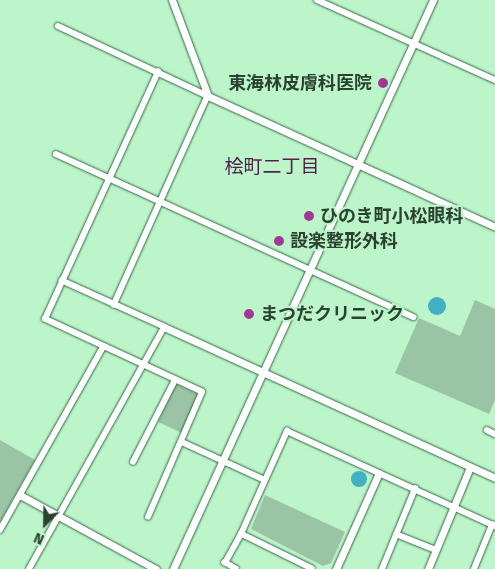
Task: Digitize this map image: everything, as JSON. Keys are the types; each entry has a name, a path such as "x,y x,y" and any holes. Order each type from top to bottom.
{"street":[{"path":"114,305 208,96 172,0"},
{"path":"316,0 495,80"},
{"path":"173,569 433,0"},
{"path":"58,26 495,227"},
{"path":"148,517 203,396 175,380 46,321 62,281 158,72"},
{"path":"56,154 414,316"},
{"path":"62,281 495,478"},
{"path":"29,569 60,517 164,327"},
{"path":"0,530 103,347"},
{"path":"133,462 175,380"},
{"path":"487,430 495,434"},
{"path":"236,569 224,563 241,534 263,479 288,431 494,525 474,569"},
{"path":"182,442 263,479"},
{"path":"428,569 470,467"},
{"path":"336,569 379,473"},
{"path":"382,569 415,489"},
{"path":"20,495 156,569"},
{"path":"241,534 301,566 312,569"},
{"path":"396,534 436,550"}],"green space":[{"path":"475,300 495,309 495,400 489,414 395,373 419,318 460,336"},
{"path":"176,384 200,395 182,433 158,422"},
{"path":"0,440 35,460 0,522"},
{"path":"265,495 345,532 331,563 323,566 251,529"}],"water":[{"path":"437,297 443,300 446,306 443,312 437,315 431,312 428,306 431,300"},
{"path":"356,471 362,471 367,476 365,485 356,487 351,482 351,476"}],"place":[{"name":"東海林皮膚科医院","path":"383,83"},
{"name":"ひのき町小松眼科","path":"309,216"},
{"name":"設楽整形外科","path":"279,241"},
{"name":"まつだクリニック","path":"249,314"}],"district":[{"name":"桧町二丁目","path":"272,167"}]}
